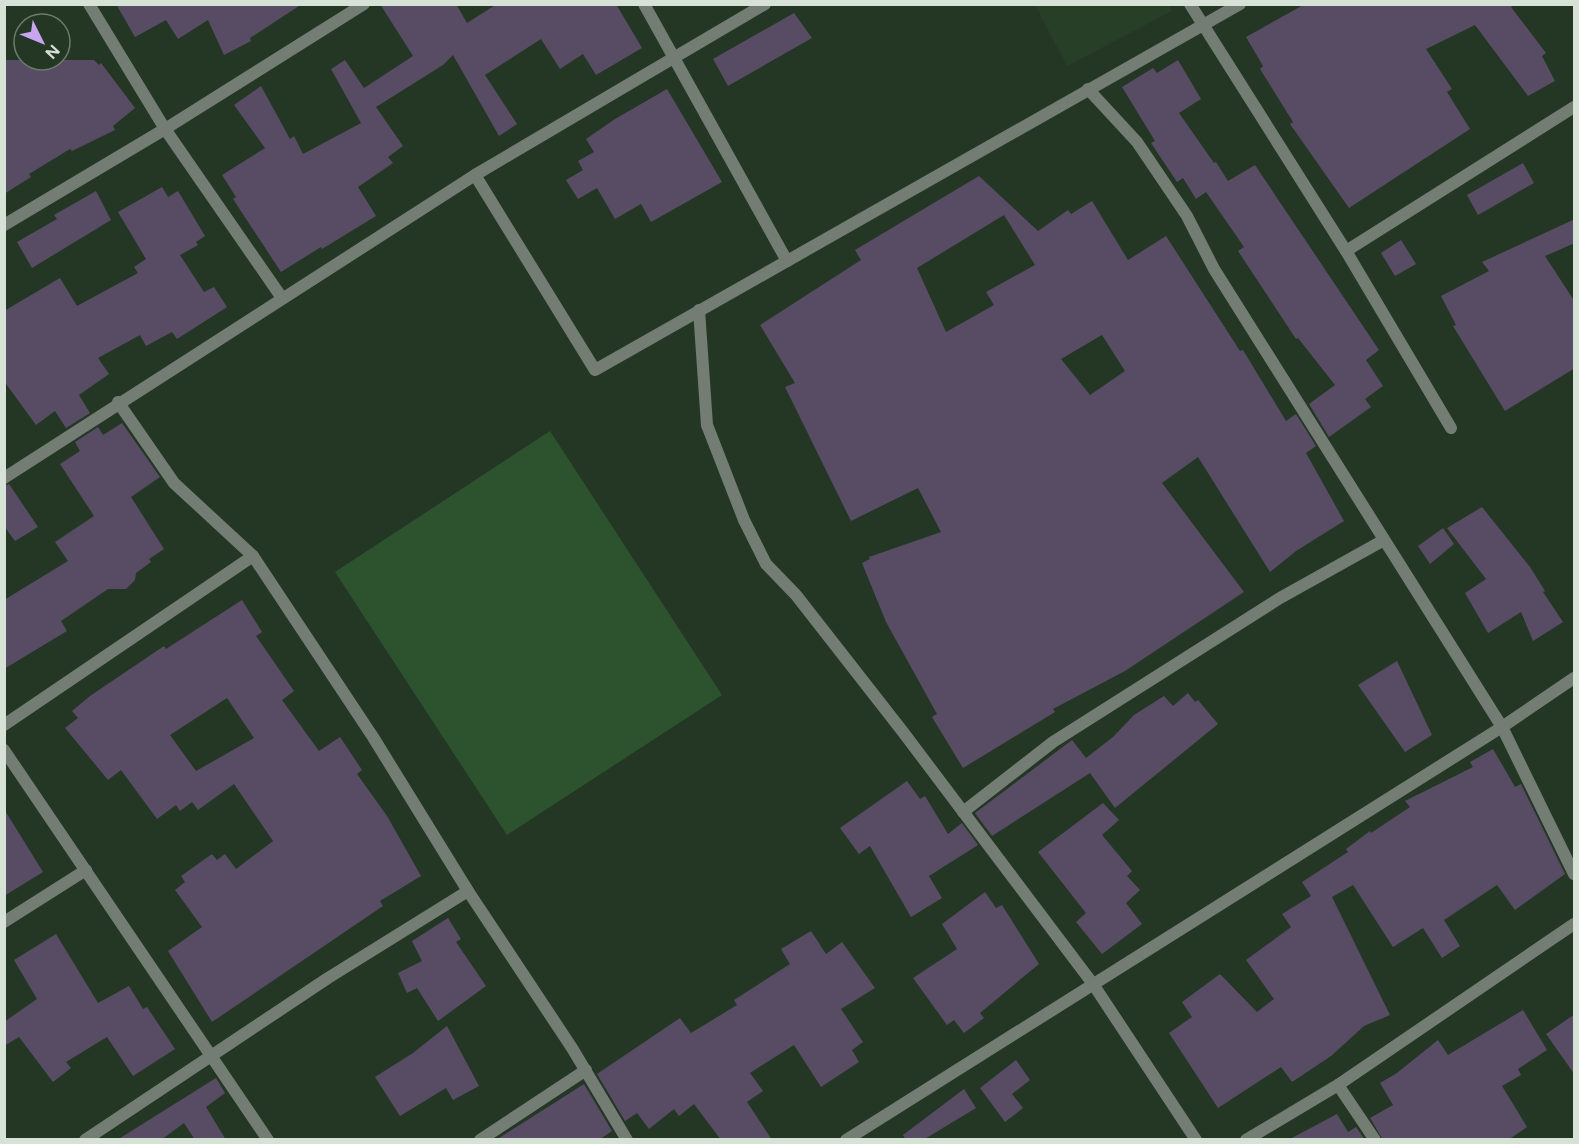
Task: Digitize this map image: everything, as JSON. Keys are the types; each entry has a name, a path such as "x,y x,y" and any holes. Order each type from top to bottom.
{"street":[{"path":"89,4 165,129 282,298"},
{"path":"4,225 165,129 364,4"},
{"path":"644,4 787,261"},
{"path":"4,478 118,402 475,176 765,4"},
{"path":"1190,4 1346,251 1451,428"},
{"path":"475,176 595,370 1240,4"},
{"path":"1088,89 1137,142 1174,197 1214,269 1502,727 1575,874"},
{"path":"1346,251 1575,107"},
{"path":"699,310 707,425 744,520 766,564 796,595 1093,984 1196,1140"},
{"path":"118,402 174,483 253,556 373,737 468,891 586,1070 627,1140"},
{"path":"963,812 1053,742 1140,690 1280,597 1384,540"},
{"path":"4,725 253,556"},
{"path":"846,1140 1502,727 1575,678"},
{"path":"4,750 268,1140"},
{"path":"4,922 86,870"},
{"path":"85,1140 468,891"},
{"path":"1245,1140 1338,1085 1575,924"},
{"path":"480,1140 586,1070"},
{"path":"1338,1085 1375,1140"}],"shaded area":[{"path":"1035,5 1169,5 1172,11 1067,66"},
{"path":"550,431 722,695 507,835 335,572"}],"building":[{"path":"116,4 302,4 250,38 251,41 224,55 208,20 178,39 166,20 135,37"},
{"path":"380,4 456,4 467,23 497,4 616,4 642,48 596,75 583,54 560,69 541,39 485,75 517,124 499,136 453,55 443,65 376,107 403,146 388,157 393,163 358,187 376,216 281,272 233,199 236,197 222,175 265,148 234,105 261,86 290,139 294,136 303,154 361,123 331,69 345,60 364,88 413,56"},
{"path":"1305,4 1516,4 1511,7 1546,53 1542,56 1555,81 1528,96 1475,25 1426,49 1452,89 1447,92 1470,129 1349,208 1290,124 1293,122 1260,69 1263,66 1246,37"},
{"path":"794,13 812,38 728,86 713,59"},
{"path":"4,60 12,60 12,72 72,72 72,60 94,60 99,65 101,63 135,108 113,126 115,130 72,151 70,149 29,174 31,177 4,194"},
{"path":"1178,60 1201,99 1179,113 1228,181 1255,165 1379,350 1366,360 1383,386 1365,399 1371,407 1329,437 1309,404 1335,385 1298,338 1296,339 1238,251 1244,247 1206,192 1196,199 1183,178 1177,182 1151,143 1155,141 1122,87 1153,68 1157,73"},
{"path":"667,89 722,182 651,222 641,204 615,219 597,188 578,199 566,180 583,170 578,161 594,152 586,139"},
{"path":"1523,163 1534,183 1478,215 1467,195"},
{"path":"979,176 1038,231 1068,210 1071,214 1092,201 1128,260 1166,236 1240,351 1243,350 1286,421 1296,414 1316,446 1306,453 1344,521 1296,551 1270,572 1198,457 1162,483 1244,592 1125,671 1053,709 1055,712 963,768 932,717 937,714 886,622 862,563 870,559 869,557 941,532 918,488 851,521 785,387 795,383 760,325 861,260 855,250","holes":["1004,215 1035,265 986,292 994,305 946,332 917,268","1102,335 1125,371 1090,395 1061,359"]},
{"path":"162,187 168,197 178,191 205,236 196,242 198,245 180,255 204,292 214,287 227,307 177,339 172,332 146,346 140,335 98,358 109,374 79,395 90,413 66,428 55,411 36,425 4,381 4,311 60,278 77,306 138,273 134,267 146,259 118,212"},
{"path":"96,191 111,220 32,268 17,242 57,219 54,215"},
{"path":"1575,219 1575,243 1545,256 1575,302 1575,368 1505,411 1453,326 1456,325 1441,296 1489,271 1482,262"},
{"path":"1401,240 1416,264 1395,276 1381,253"},
{"path":"122,423 160,477 131,497 164,549 149,559 151,562 136,573 135,580 126,589 108,589 61,621 67,631 4,669 4,600 68,561 55,542 94,516 60,464 80,451 75,442 98,427 103,435"},
{"path":"9,484 38,527 15,541 4,526 4,486"},
{"path":"1482,507 1530,567 1563,622 1533,641 1521,612 1488,633 1465,593 1486,579 1447,528"},
{"path":"1443,528 1454,544 1430,564 1418,546"},
{"path":"242,600 262,632 256,636 294,691 282,700 319,751 340,737 362,770 357,774 387,816 421,876 380,901 383,906 212,1022 168,951 202,927 175,890 185,882 181,876 212,854 217,860 225,854 236,869 273,841 234,784 198,810 192,802 180,811 176,805 157,819 121,770 108,780 65,728 78,718 72,711 90,696 164,646 166,649","holes":["227,698 254,738 196,771 170,735"]},
{"path":"1397,661 1432,735 1405,752 1358,685"},
{"path":"1188,693 1195,702 1198,700 1218,724 1115,808 1090,773 992,836 975,813 1072,740 1086,758 1113,737 1134,715 1164,696 1173,706"},
{"path":"1493,749 1515,787 1521,784 1565,874 1515,910 1497,885 1444,920 1460,946 1442,958 1423,928 1393,947 1353,885 1332,897 1390,1015 1364,1026 1331,1056 1292,1082 1281,1067 1218,1108 1169,1033 1192,1017 1182,1002 1220,974 1257,1012 1274,999 1246,960 1291,927 1282,914 1311,896 1302,882 1348,852 1346,849 1370,831 1371,833 1410,807 1405,801 1473,767 1470,762"},
{"path":"907,781 920,799 925,796 948,834 962,823 978,845 929,876 942,898 911,917 870,846 859,854 840,828"},
{"path":"1103,803 1119,820 1102,835 1132,871 1127,876 1140,890 1126,903 1142,924 1102,954 1076,922 1086,913 1038,852"},
{"path":"4,809 43,872 4,896"},
{"path":"985,892 996,908 1002,905 1039,964 980,1013 984,1018 964,1033 954,1020 947,1025 913,978 957,949 942,924"},
{"path":"448,918 461,939 456,942 486,986 438,1021 417,988 407,993 398,973 422,961 412,941"},
{"path":"811,931 826,954 842,942 875,988 841,1009 863,1042 852,1050 859,1062 821,1087 794,1045 750,1073 763,1091 747,1102 772,1140 721,1140 694,1104 679,1116 674,1109 649,1129 637,1113 625,1121 597,1074 680,1018 691,1033 737,1005 734,1000 790,964 781,949"},
{"path":"56,934 98,1003 129,986 143,1009 147,1007 175,1049 133,1076 107,1037 66,1062 71,1068 53,1082 19,1037 4,1046 4,1022 37,999 14,960"},
{"path":"1523,1010 1547,1050 1518,1069 1521,1075 1502,1086 1527,1127 1508,1140 1383,1140 1370,1118 1393,1105 1380,1083 1397,1073 1438,1040 1448,1055"},
{"path":"1575,1014 1575,1075 1546,1034"},
{"path":"447,1026 479,1086 453,1100 446,1088 400,1116 375,1077 413,1053"},
{"path":"1016,1060 1030,1080 1012,1094 1023,1108 1005,1122 980,1088"},
{"path":"216,1078 225,1093 206,1107 226,1140 195,1140 184,1123 161,1140 117,1140"},
{"path":"584,1084 612,1131 599,1140 496,1140"},
{"path":"964,1089 976,1108 923,1140 906,1140 903,1135"},
{"path":"1337,1114 1348,1132 1356,1127 1365,1140 1288,1140"}]}
